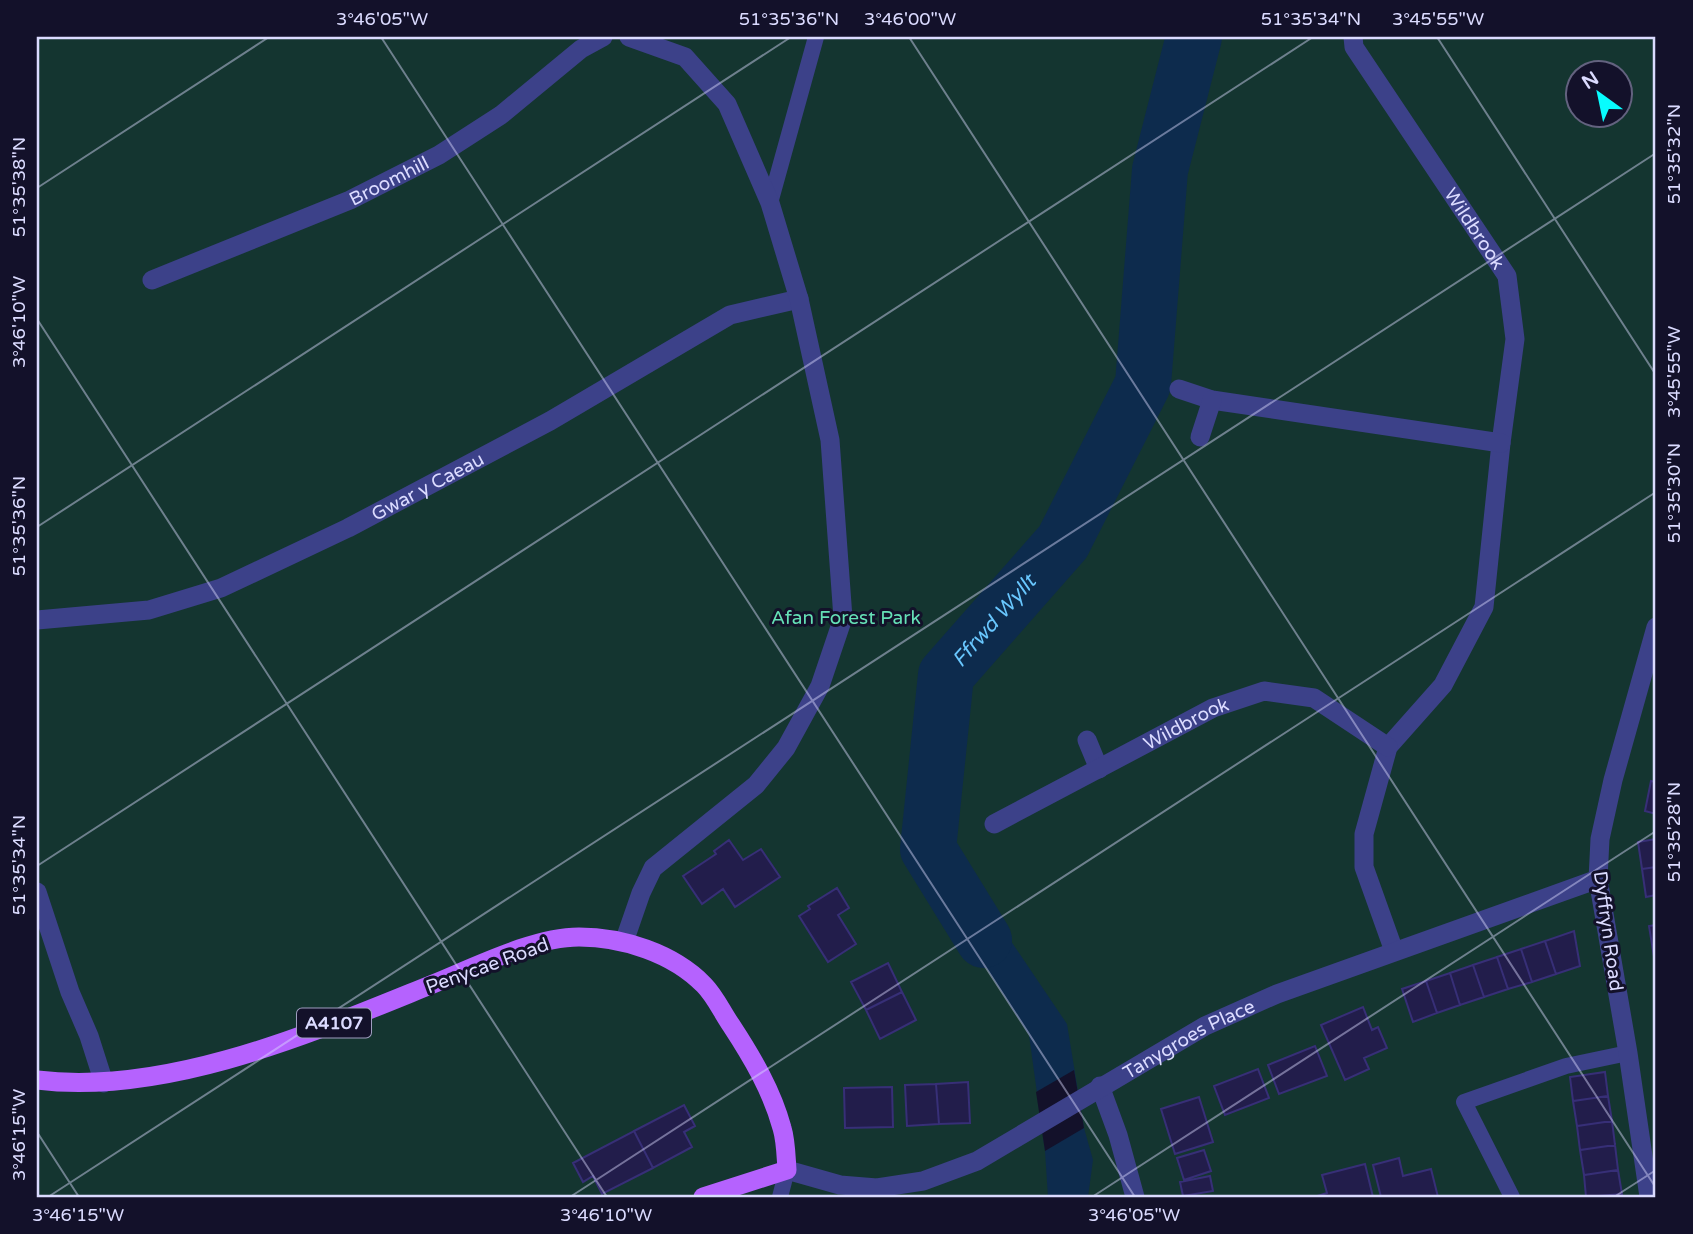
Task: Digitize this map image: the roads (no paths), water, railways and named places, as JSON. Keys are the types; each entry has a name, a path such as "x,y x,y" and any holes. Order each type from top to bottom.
{"main road":[{"name":"Penycae Road","path":"37,1080 104,1083 125,1081 229,1059 350,1017 542,943 578,937 624,942"},
{"name":"A4107","path":"624,942 680,966 705,986 765,1082 783,1130 787,1170"},
{"path":"703,1197 787,1170"}],"street":[{"name":"Broomhill","path":"152,280 350,200 439,155 501,115 581,49 603,37"},
{"path":"624,942 653,868 756,785 786,748 820,686 843,618 830,440 799,299 770,203 727,104 685,57 629,37"},
{"name":"Wildbrook","path":"1353,37 1354,47 1507,276 1515,340 1483,607 1443,685 1388,747 1364,834 1364,867 1394,951"},
{"name":"Gwar y Caeau","path":"37,620 149,610 221,588 348,528 550,421 730,315 799,299"},
{"path":"1179,389 1212,400 1501,443"},
{"path":"1200,437 1212,400"},
{"name":"Dyffryn Road","path":"1649,1197 1598,879 1600,839 1613,780 1656,627"},
{"name":"Wildbrook","path":"994,824 1213,708 1264,691 1314,698 1388,747"},
{"path":"1087,740 1099,769"},
{"name":"Tanygroes Place","path":"787,1170 840,1185 877,1188 923,1181 977,1160 1205,1026 1277,994 1598,879"},
{"path":"37,892 104,1083"},
{"path":"1100,1086 1118,1135 1135,1197"}],"lane":[{"path":"770,203 816,37"},
{"path":"1511,1197 1464,1102 1566,1066 1628,1053"},
{"path":"780,1197 787,1170"}],"water":[{"path":"959,864 1067,1024 1084,1128 1093,1160 1088,1197 1048,1197 1045,1151 1029,1035 932,882"}],"waterway":[{"name":"Ffrwd Wyllt","path":"984,940 928,849 946,675 1063,542 1143,384 1160,170 1194,37"}],"park label":[{"name":"Afan Forest Park","path":"846,617"}]}
